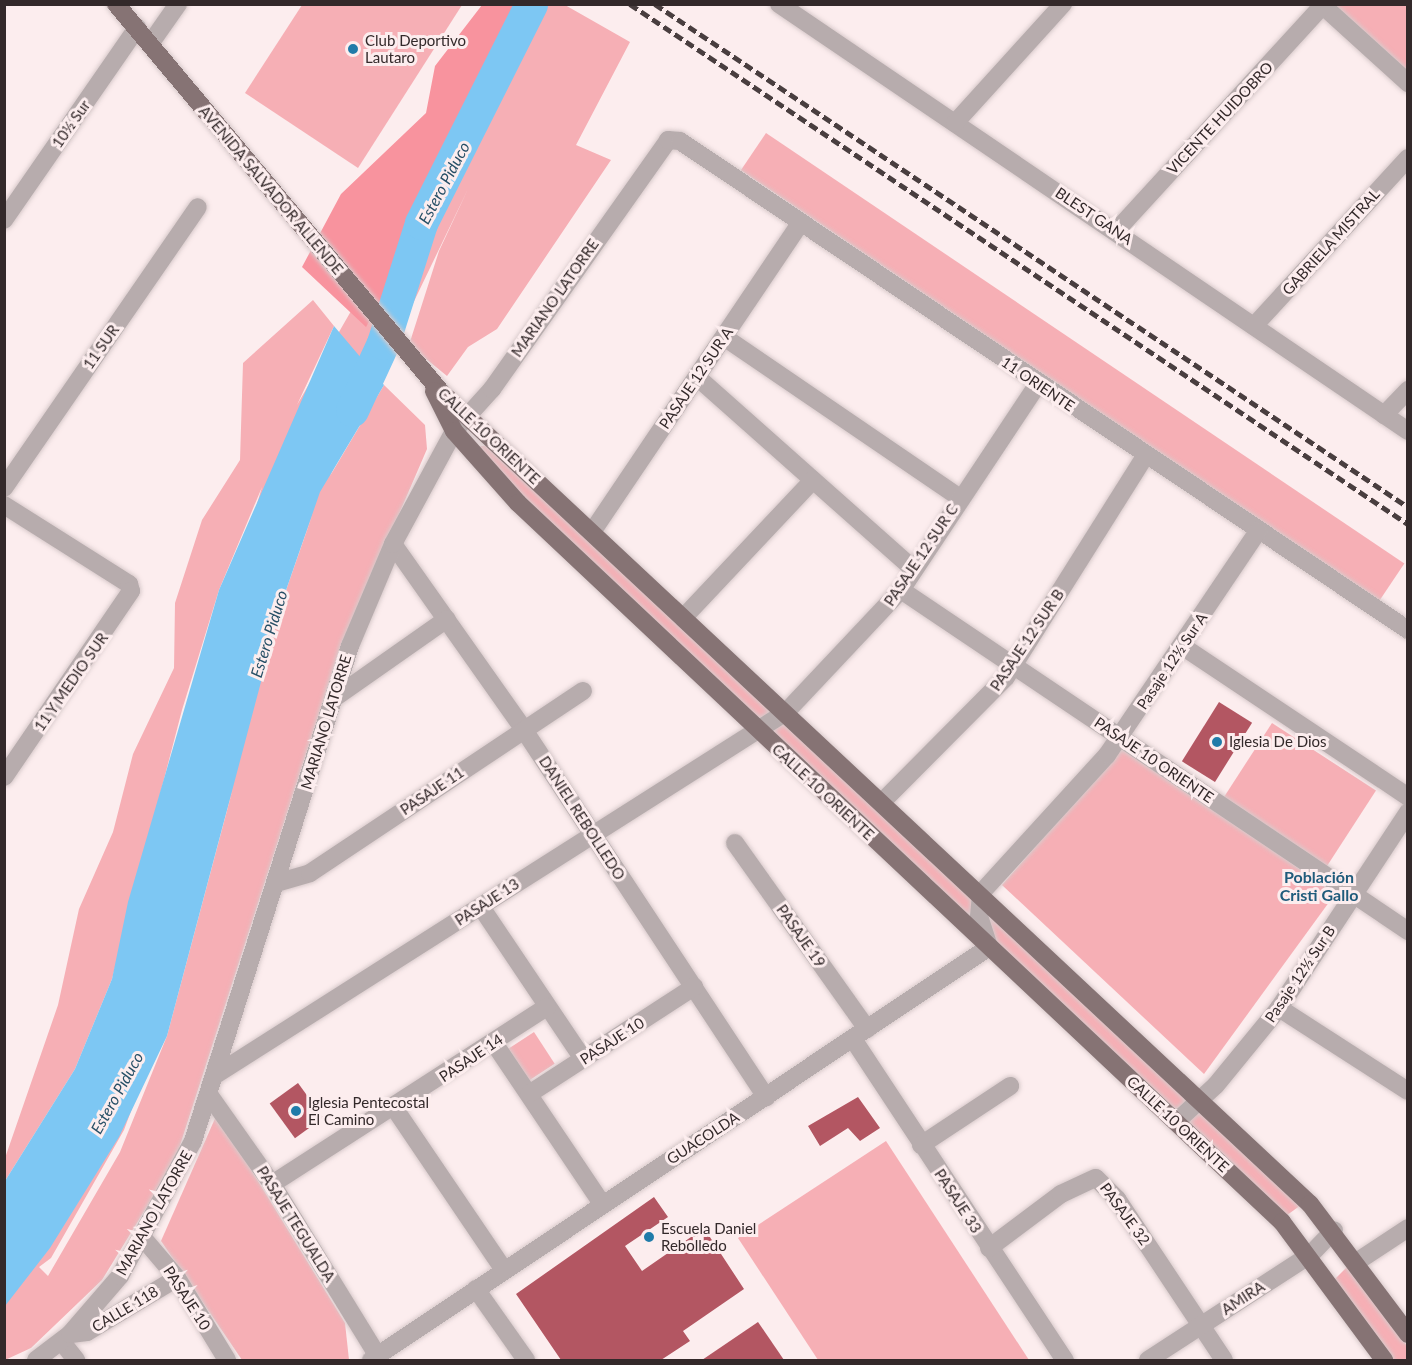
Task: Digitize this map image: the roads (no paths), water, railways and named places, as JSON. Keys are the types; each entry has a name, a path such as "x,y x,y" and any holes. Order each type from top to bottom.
{"main road":[{"name":"AVENIDA SALVADOR ALLENDE","path":"116,4 426,376"},
{"name":"CALLE 10 ORIENTE","path":"426,376 981,893 1334,1230 1358,1261 1407,1334"},
{"name":"CALLE 10 ORIENTE","path":"426,376 454,431 518,503 1176,1122 1311,1254 1384,1360"}],"street":[{"path":"150,44 178,4"},
{"name":"BLEST GANA","path":"779,4 1407,431"},
{"path":"955,123 1063,4"},
{"path":"1323,5 1407,83"},
{"name":"VICENTE HUIDOBRO","path":"1116,231 1323,5"},
{"name":"10½ Sur","path":"4,220 137,28"},
{"name":"11 ORIENTE","path":"668,140 680,141 800,224 1407,630"},
{"name":"MARIANO LATORRE","path":"66,1338 114,1285 143,1238 181,1168 210,1096 333,699 393,544 454,431 492,389 668,140"},
{"name":"GABRIELA MISTRAL","path":"1254,326 1407,158"},
{"name":"11 SUR","path":"4,488 198,207"},
{"name":"PASAJE 12 SUR A","path":"592,532 800,224"},
{"path":"724,338 960,498"},
{"path":"698,376 914,570"},
{"name":"PASAJE 12 SUR C","path":"756,729 786,712 901,590 960,498 1038,384"},
{"path":"1384,415 1407,390"},
{"name":"PASAJE 12 SUR B","path":"882,802 1014,665 1145,456"},
{"path":"684,617 813,480"},
{"name":"11 Y MEDIO SUR","path":"4,505 129,584 129,599 4,777"},
{"name":"Pasaje 12½ Sur A","path":"981,893 1121,737 1258,531"},
{"name":"DANIEL REBOLLEDO","path":"393,544 524,730 766,1097"},
{"name":"PASAJE 10 ORIENTE","path":"901,590 1407,931"},
{"path":"333,699 447,619"},
{"path":"1182,646 1407,797"},
{"name":"PASAJE 11","path":"276,883 310,873 583,691"},
{"name":"PASAJE 13","path":"217,1074 481,907 591,832 756,729"},
{"name":"Pasaje 12½ Sur B","path":"1176,1122 1199,1100 1278,1008 1407,812"},
{"name":"PASAJE 19","path":"735,843 860,1034"},
{"path":"981,893 979,917 989,947"},
{"path":"481,907 583,1059"},
{"name":"GUACOLDA","path":"374,1358 989,947"},
{"name":"PASAJE 10","path":"529,1094 694,987"},
{"name":"PASAJE 14","path":"272,1184 395,1109 547,1007"},
{"path":"1278,1008 1407,1091"},
{"name":"PASAJE 33","path":"860,1034 921,1145 1065,1360"},
{"path":"494,1043 602,1204"},
{"path":"921,1145 1010,1086"},
{"name":"PASAJE TEGUALDA","path":"210,1096 272,1184 374,1358"},
{"path":"395,1109 504,1270"},
{"name":"PASAJE 32","path":"989,1248 1061,1194 1096,1178 1118,1200 1224,1360"},
{"path":"1358,1261 1407,1228"},
{"name":"AMIRA","path":"1148,1360 1311,1254 1334,1230"},
{"name":"PASAJE 10","path":"143,1238 177,1278 227,1360"},
{"name":"CALLE 118","path":"36,1360 66,1338 87,1332 177,1278"},
{"path":"476,1289 526,1360"},
{"path":"66,1338 76,1360"}],"water":[{"path":"334,326 384,385 320,492 283,599 167,1036 119,1137 50,1248 5,1306 5,1181 75,1069 112,979 128,902 219,590"}],"waterway":[{"name":"Estero Piduco","path":"352,410 383,343 421,223 531,4"}],"railway":[{"path":"630,4 1408,524"},
{"path":"655,4 1408,507"}],"place":[{"name":"Club Deportivo Lautaro","path":"353,49"},
{"name":"Iglesia De Dios","path":"1217,742"},
{"name":"Iglesia Pentecostal El Camino","path":"296,1111"},
{"name":"Escuela Daniel Rebolledo","path":"649,1237"}],"district":[{"name":"Población Cristi Gallo","path":"1319,886"}]}
